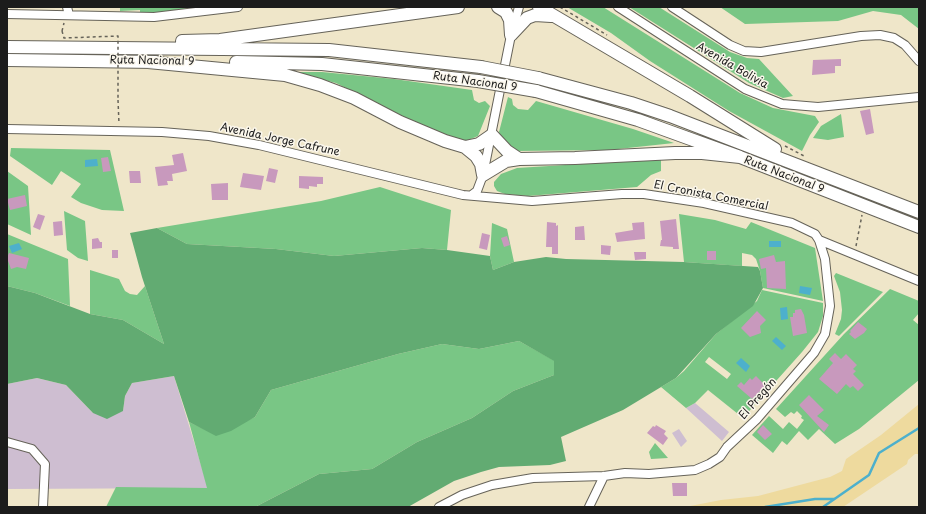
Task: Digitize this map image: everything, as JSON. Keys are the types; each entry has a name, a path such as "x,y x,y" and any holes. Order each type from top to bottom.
{"highway":[{"path":"109,47 150,42 220,40 458,7"},
{"path":"498,7 506,12 510,20 511,35"},
{"path":"539,7 690,96 765,144 795,159 804,166"},
{"path":"511,35 527,18 543,15 556,18"},
{"name":"Ruta Nacional 9","path":"7,47 329,50 482,67 538,78 631,103 713,131 919,212"},
{"name":"Ruta Nacional 9","path":"7,60 322,64 478,81 536,91 638,120 740,157 919,227"},
{"path":"148,62 285,75 320,85 354,98 400,122 445,141 465,147 476,156 481,164 483,175 506,161 520,159 675,153 702,153 740,157"},
{"path":"465,147 479,144 492,135 507,151 520,159"}],"street":[{"path":"7,14 68,11 154,18 238,7"},
{"path":"472,194 477,190 483,175 511,35 519,7"},
{"name":"Avenida Bolivia","path":"618,7 745,89 782,104 818,107 919,97"},
{"path":"672,7 730,45 752,53 880,34 906,44 919,61"},
{"name":"Avenida Jorge Cafrune","path":"7,129 162,132 208,136 259,145 440,190 472,194"},
{"name":"El Cronista Comercial","path":"472,194 499,199 532,201 622,194 666,197 792,223 815,234 819,240 919,281"},
{"name":"El Pregón","path":"439,507 462,495 492,485 533,478 604,476 625,473 649,474 695,470 720,457 727,447 757,419 814,353 825,334 830,306 825,258 819,240"},
{"path":"7,442 32,449 45,464 43,507"},
{"path":"589,507 604,476"}],"path":[{"path":"62,31 64,38 118,36 119,132"},
{"path":"855,256 858,231 862,219 862,205"}],"shaded area":[{"path":"174,376 208,488 7,489 7,384 37,378 66,385 93,413 123,411 125,396 132,383"},
{"path":"695,403 729,432 722,441 686,408"},
{"path":"679,429 687,441 681,447 672,433"}],"green space":[{"path":"120,7 190,8 140,15 140,10 120,11"},
{"path":"567,7 603,7 740,93 773,108 815,116 819,122 802,151 729,111 650,61 611,33"},
{"path":"629,7 659,7 730,52 747,58 759,59 793,96 783,98 749,83"},
{"path":"720,7 919,7 919,29 901,15 873,11 838,21 745,24"},
{"path":"293,72 322,72 394,79 472,90 474,100 479,103 485,101 490,106 478,136 466,141 427,129 336,83"},
{"path":"508,97 512,99 513,105 518,109 528,110 536,101 633,129 674,143 609,150 515,151 501,138 499,132"},
{"path":"841,114 844,137 828,140 813,138 821,126"},
{"path":"11,148 110,150 124,211 102,210 81,203 71,197 81,184 61,171 52,185 10,156"},
{"path":"661,159 661,171 651,175 637,187 528,196 505,194 497,191 494,186 494,182 501,174 517,168"},
{"path":"7,171 28,186 31,235 7,224"},
{"path":"380,187 451,210 447,250 422,248 334,256 276,249 187,244 157,228 321,201"},
{"path":"64,211 85,221 88,261 78,258 67,250"},
{"path":"679,214 715,220 746,229 751,222 815,248 823,301 763,288 756,259 752,255 742,253 742,266 684,262"},
{"path":"492,223 507,229 514,262 493,270 490,256"},
{"path":"157,228 187,244 276,249 334,256 422,248 447,250 490,256 493,270 514,262 546,257 566,259 684,262 758,267 763,288 753,306 716,334 676,378 623,410 561,437 566,461 550,465 499,467 481,472 454,481 408,507 255,507 319,474 372,469 417,442 472,418 513,391 554,375 554,361 519,341 479,349 442,344 398,354 271,390 255,417 231,431 216,436 189,422 174,376 132,383 125,396 123,411 107,419 93,413 66,385 37,378 7,384 7,286 35,293 90,314 123,320 164,344 142,277 130,233"},
{"path":"7,234 68,259 70,306 35,293 7,286"},
{"path":"90,270 119,279 125,291 130,294 137,295 145,286 164,344 123,320 90,314"},
{"path":"836,273 883,292 839,336 835,334 841,319 842,310 840,292 834,276"},
{"path":"890,289 919,301 919,313 913,320 919,325 919,380 859,429 835,444 819,429 808,440 799,431 787,445 782,441 773,453 752,435 769,416 783,429 789,422 797,429 804,420 797,411 794,414 791,412 785,417 776,409 844,334"},
{"path":"762,290 823,303 823,316 818,332 743,418 708,390 695,403 686,408 661,387 684,371 716,334 757,301","holes":["709,357 731,374 727,379 705,362"]},
{"path":"519,341 555,361 554,375 513,391 472,418 417,442 372,469 319,474 255,507 106,507 116,487 207,488 189,422 216,435 255,417 271,390 398,354 442,344 479,349"},
{"path":"655,443 668,458 651,459 649,452"}],"sand":[{"path":"919,404 919,454 915,454 908,460 907,464 843,507 685,507 721,500 758,496 830,477 842,471 846,459 881,435"}],"water":[{"path":"97,159 98,166 85,167 85,160"},
{"path":"769,241 781,241 781,247 769,247"},
{"path":"19,243 22,249 12,253 9,246"},
{"path":"800,286 812,288 810,295 799,293"},
{"path":"787,307 788,319 781,320 780,308"},
{"path":"776,337 786,346 782,350 772,341"},
{"path":"741,358 750,366 746,372 736,363"}],"building":[{"path":"841,59 841,66 835,66 835,73 812,75 813,60"},
{"path":"870,109 874,133 866,135 860,111"},
{"path":"183,153 187,171 172,174 173,181 167,181 168,185 158,186 155,167 174,165 172,155"},
{"path":"108,157 111,171 103,172 101,158"},
{"path":"269,168 278,170 275,183 266,181"},
{"path":"129,171 140,171 141,183 130,183"},
{"path":"243,173 264,176 261,190 240,187"},
{"path":"299,176 323,177 323,184 317,184 317,187 309,186 309,189 299,188"},
{"path":"228,183 228,200 212,200 211,184"},
{"path":"25,195 27,206 10,210 7,199"},
{"path":"38,214 45,216 40,230 33,227"},
{"path":"676,219 679,249 660,246 662,240 660,221"},
{"path":"62,221 63,235 54,236 53,222"},
{"path":"547,222 556,223 556,226 558,225 558,254 552,254 552,247 546,247"},
{"path":"644,222 645,239 617,242 615,233 633,230 632,223"},
{"path":"584,226 585,240 575,240 575,227"},
{"path":"482,233 490,235 487,250 479,248"},
{"path":"507,236 510,245 504,247 501,238"},
{"path":"98,238 100,242 102,242 102,248 92,249 92,239"},
{"path":"601,245 611,246 610,255 601,254"},
{"path":"112,250 118,250 118,258 112,258"},
{"path":"707,251 716,251 716,260 707,260"},
{"path":"634,252 646,252 646,259 635,260"},
{"path":"9,253 29,258 26,269 17,267 11,269 7,258"},
{"path":"774,255 776,262 785,261 786,289 767,288 766,268 761,269 759,259"},
{"path":"801,309 804,315 807,333 793,336 790,317 793,317 795,310"},
{"path":"757,311 766,320 760,326 761,333 750,337 741,328"},
{"path":"858,322 867,329 855,339 849,334"},
{"path":"835,353 841,359 846,354 857,365 853,369 856,371 853,374 864,385 858,391 853,386 850,388 846,384 837,394 819,379 833,363 829,359"},
{"path":"756,376 766,386 752,399 737,386 741,382 744,385 750,378 752,380"},
{"path":"809,395 824,410 817,416 829,425 824,432 799,405"},
{"path":"656,425 666,431 664,434 668,438 663,445 647,433 653,426 655,427"},
{"path":"763,425 772,434 765,440 757,432"},
{"path":"672,483 687,483 687,496 673,496"}],"waterway":[{"path":"823,507 869,475 879,453 919,428"},
{"path":"765,507 815,499 834,499"}]}
